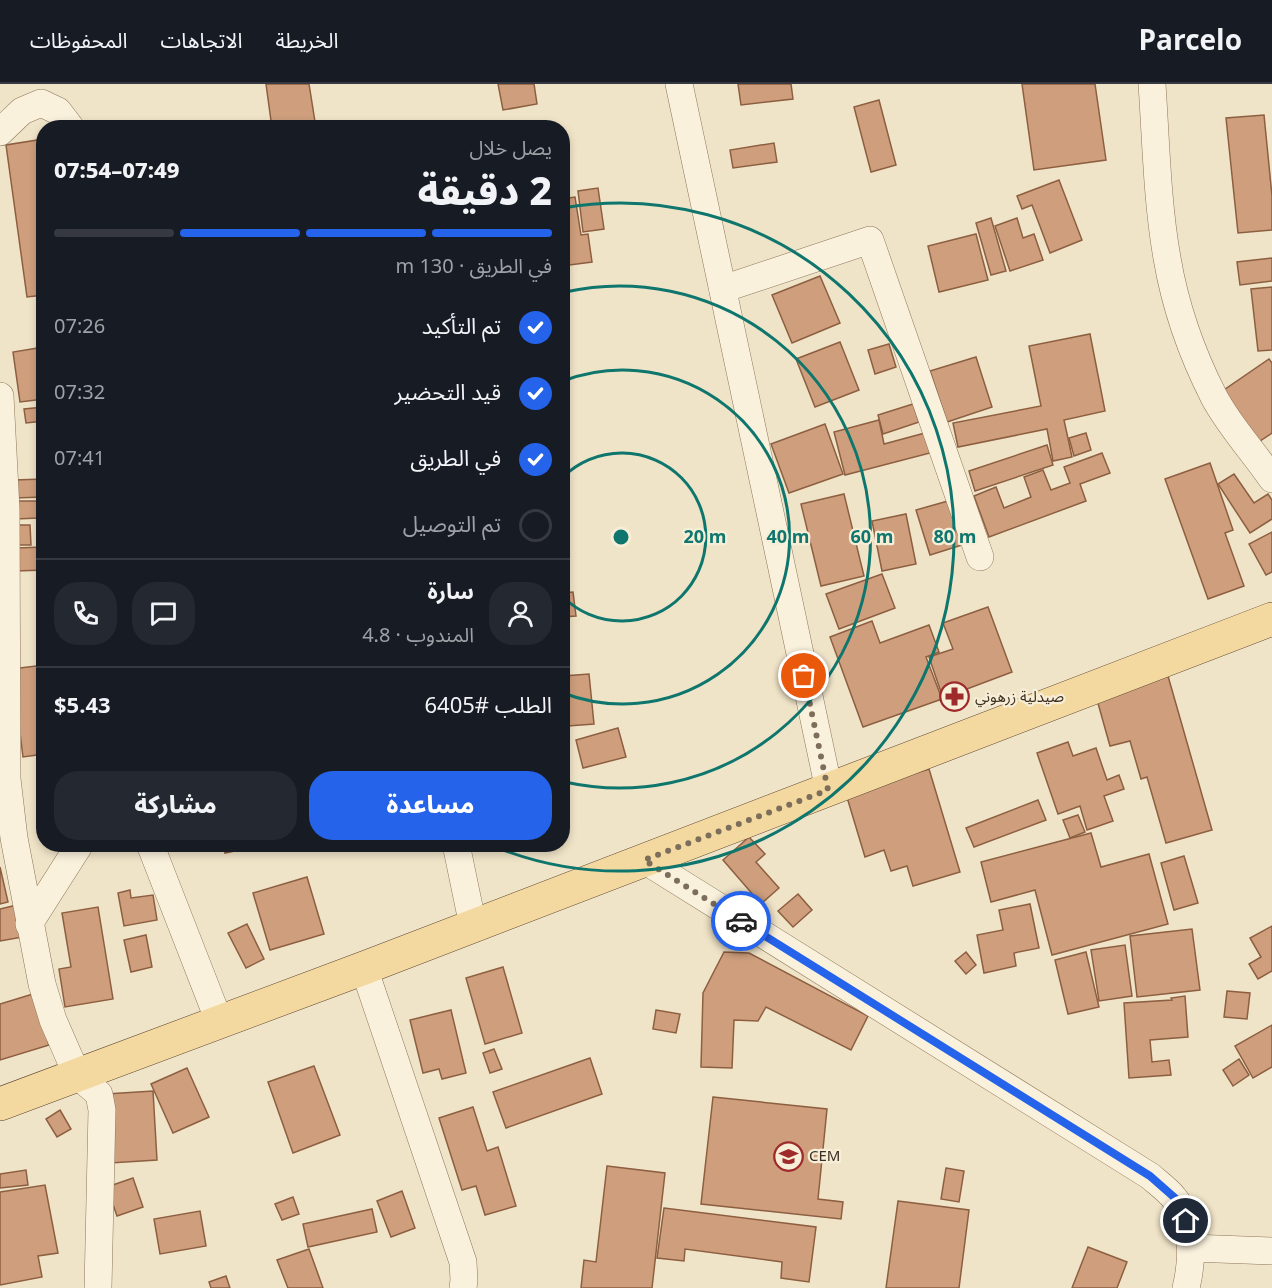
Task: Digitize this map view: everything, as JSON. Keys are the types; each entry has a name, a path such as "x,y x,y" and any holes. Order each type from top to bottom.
{"main road":[{"path":"0,1104 364,968 1272,619"}],"street":[{"path":"1152,84 1161,211 1167,259 1181,318 1214,397 1236,433 1272,479"},
{"path":"681,93 828,790"},
{"path":"0,132 22,111 41,103 58,111 65,120"},
{"path":"723,289 870,240 980,557"},
{"path":"0,396 6,509 7,779 14,838 29,924 47,1002 77,1075 99,1094 102,1110 98,1288"},
{"path":"29,924 75,852"},
{"path":"153,852 219,1021"},
{"path":"458,852 473,926"},
{"path":"644,860 1150,1176 1175,1198 1186,1221 1191,1248 1186,1288"},
{"path":"364,968 463,1262 463,1288"},
{"path":"1191,1248 1272,1251"}],"building":[{"path":"266,84 309,84 315,120 271,120"},
{"path":"498,84 534,84 537,104 503,110"},
{"path":"738,84 791,84 793,99 741,105"},
{"path":"1022,84 1095,84 1106,160 1034,170"},
{"path":"879,100 896,165 871,172 854,107"},
{"path":"1264,115 1272,196 1272,230 1238,233 1226,118"},
{"path":"36,140 36,296 27,297 6,145"},
{"path":"774,143 777,162 733,168 730,150"},
{"path":"1059,180 1082,240 1050,253 1032,205 1022,209 1017,196"},
{"path":"598,188 604,229 583,232 578,191"},
{"path":"575,197 581,235 588,234 592,262 570,265 570,198"},
{"path":"991,218 1006,271 991,275 976,223"},
{"path":"1017,218 1023,238 1034,234 1043,260 1010,271 995,226"},
{"path":"976,234 988,280 939,292 928,246"},
{"path":"1272,258 1272,281 1240,285 1237,262"},
{"path":"820,276 840,323 792,343 772,295"},
{"path":"1272,287 1272,350 1258,351 1251,289"},
{"path":"1090,334 1105,411 1064,420 1072,457 1053,461 1047,429 958,447 953,423 1041,406 1029,346"},
{"path":"840,342 859,390 815,407 796,359"},
{"path":"889,344 896,367 875,374 868,350"},
{"path":"36,348 36,400 20,402 13,352"},
{"path":"976,357 992,407 947,422 930,371"},
{"path":"1269,359 1272,363 1272,433 1257,443 1221,392"},
{"path":"913,404 919,422 883,434 878,415"},
{"path":"36,408 36,422 26,423 24,409"},
{"path":"879,420 884,444 925,433 930,453 845,475 834,432"},
{"path":"825,424 843,474 789,493 771,444"},
{"path":"1086,433 1091,450 1074,456 1069,438"},
{"path":"1047,445 1053,465 975,491 969,471"},
{"path":"1102,453 1110,473 1080,484 1086,501 989,537 974,496 996,487 1004,508 1031,497 1024,477 1043,470 1051,490 1070,483 1064,467"},
{"path":"1210,463 1233,530 1225,533 1244,586 1208,599 1165,479"},
{"path":"1234,474 1254,503 1268,494 1272,500 1272,519 1250,533 1218,484"},
{"path":"36,479 36,497 14,498 14,480"},
{"path":"844,494 864,576 821,586 801,504"},
{"path":"15,501 36,501 36,518 16,519"},
{"path":"948,501 962,545 930,555 916,510"},
{"path":"906,514 916,564 882,571 872,521"},
{"path":"14,525 30,525 31,545 15,545"},
{"path":"1272,532 1272,572 1266,575 1249,544"},
{"path":"36,547 36,570 16,571 15,548"},
{"path":"882,574 895,608 839,629 826,594"},
{"path":"570,592 573,592 576,616 570,616"},
{"path":"988,607 1012,672 943,698 929,657 953,649 943,623"},
{"path":"872,621 880,643 929,625 939,652 926,657 942,699 863,727 830,637"},
{"path":"36,666 36,755 23,757 12,669"},
{"path":"1166,669 1212,830 1166,843 1147,777 1141,779 1130,741 1110,746 1094,689"},
{"path":"589,674 594,724 570,726 570,675"},
{"path":"618,728 626,757 583,768 576,740"},
{"path":"1068,742 1073,756 1096,748 1107,780 1119,775 1124,789 1104,796 1113,821 1087,830 1080,806 1058,814 1037,753"},
{"path":"929,769 960,872 913,886 907,866 891,871 884,850 865,857 846,794"},
{"path":"1038,800 1046,820 974,847 966,828"},
{"path":"1078,815 1085,832 1070,838 1063,820"},
{"path":"1091,833 1101,867 1149,854 1168,924 1052,955 1035,890 991,902 981,862"},
{"path":"749,837 765,854 756,862 779,888 761,904 723,860"},
{"path":"1184,856 1198,903 1174,910 1161,863"},
{"path":"0,867 8,902 0,904"},
{"path":"307,877 324,934 270,950 253,893"},
{"path":"130,890 131,898 153,895 157,920 124,926 118,893"},
{"path":"798,894 812,910 793,927 778,911"},
{"path":"1030,904 1039,948 1014,953 1016,966 984,973 977,935 1003,930 999,910"},
{"path":"17,905 23,937 0,941 0,909"},
{"path":"98,907 113,999 65,1007 59,969 71,967 62,913"},
{"path":"247,924 264,959 246,968 228,933"},
{"path":"1272,926 1272,971 1258,979 1249,964 1261,957 1250,938"},
{"path":"1192,929 1200,990 1137,997 1130,936"},
{"path":"146,935 152,967 131,972 124,940"},
{"path":"1125,945 1132,996 1099,1001 1091,950"},
{"path":"724,952 749,953 868,1016 851,1050 766,1007 758,1021 734,1020 732,1068 701,1067 703,993"},
{"path":"966,952 976,965 966,974 955,961"},
{"path":"1086,952 1099,1007 1068,1014 1055,960"},
{"path":"503,967 522,1033 485,1044 466,978"},
{"path":"1227,991 1250,993 1247,1019 1224,1017"},
{"path":"33,994 49,1045 0,1060 0,1004"},
{"path":"1185,996 1188,1037 1150,1040 1152,1062 1169,1060 1171,1075 1129,1078 1124,1003 1172,1000 1171,998"},
{"path":"451,1010 466,1073 442,1079 439,1069 423,1073 410,1020"},
{"path":"656,1010 680,1014 676,1033 653,1029"},
{"path":"1272,1025 1272,1067 1253,1078 1235,1046"},
{"path":"494,1049 502,1069 490,1073 483,1053"},
{"path":"590,1058 602,1094 506,1128 493,1092"},
{"path":"1239,1059 1249,1075 1233,1086 1223,1070"},
{"path":"314,1066 340,1135 293,1153 268,1082"},
{"path":"187,1068 209,1117 173,1133 151,1084"},
{"path":"153,1091 157,1160 110,1163 106,1094"},
{"path":"713,1097 827,1109 818,1199 843,1202 841,1219 701,1204"},
{"path":"473,1107 487,1151 498,1147 516,1206 485,1215 476,1186 462,1190 439,1118"},
{"path":"60,1110 71,1129 57,1137 46,1119"},
{"path":"607,1166 665,1173 652,1288 581,1288 584,1260 596,1262"},
{"path":"946,1168 964,1171 959,1202 941,1199"},
{"path":"26,1170 28,1185 0,1188 0,1174"},
{"path":"133,1178 143,1207 117,1216 107,1187"},
{"path":"45,1185 58,1253 38,1256 42,1277 0,1285 0,1192"},
{"path":"402,1191 415,1228 391,1237 377,1201"},
{"path":"293,1197 299,1214 282,1220 275,1204"},
{"path":"898,1201 969,1210 959,1288 886,1288"},
{"path":"664,1208 816,1227 809,1282 781,1278 782,1262 685,1249 684,1261 657,1258"},
{"path":"372,1209 377,1232 308,1247 303,1224"},
{"path":"200,1211 206,1246 160,1254 154,1219"},
{"path":"1088,1247 1127,1262 1117,1288 1072,1288"},
{"path":"309,1249 323,1288 288,1288 277,1260"},
{"path":"226,1276 230,1288 211,1288 209,1282"}],"way so far":[{"path":"741,921 644,860 828,790 804,676"}],"place":[{"name":"صيدلية زرهوني","path":"954,697"},
{"name":"CEM","path":"788,1156"}],"route":[{"path":"741,921 1150,1176 1175,1198 1186,1221"}]}
